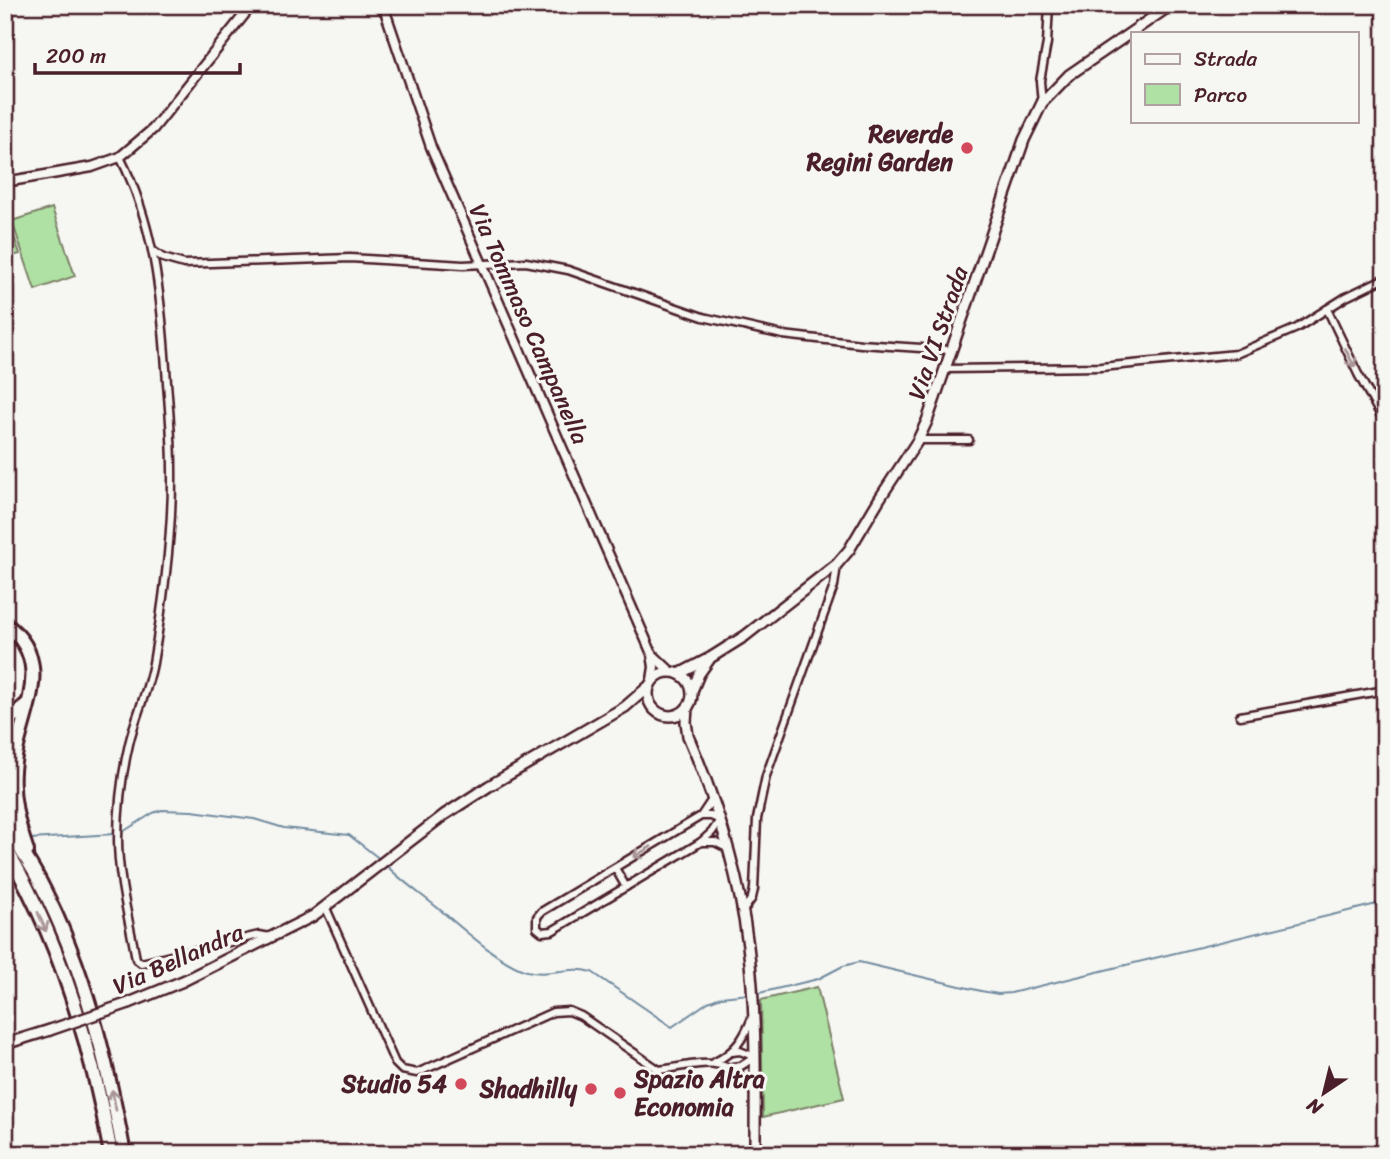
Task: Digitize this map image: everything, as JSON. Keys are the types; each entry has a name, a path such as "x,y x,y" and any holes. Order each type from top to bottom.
{"highway":[{"path":"5,624 21,639 32,661 34,679 15,759 13,792 19,826 35,873"},
{"path":"5,723 28,702"},
{"path":"5,825 35,873 63,931 96,1024 124,1154"},
{"path":"8,853 36,906 73,1002 94,1070 111,1154"}],"main road":[{"name":"Via VI Strada","path":"1132,32 1171,5"},
{"name":"Via VI Strada","path":"675,673 710,658 745,636 837,564 849,550 918,440 927,421 1024,140 1042,103 1069,75 1131,32"},
{"name":"Via VI Strada","path":"692,691 710,658"},
{"path":"273,937 326,906 467,800 625,707 661,673 675,673 687,680 692,691 685,722 688,736 720,820 743,911 754,1015 754,1154"},
{"path":"650,684 647,695 654,709"},
{"path":"625,707 654,709 688,736"},
{"path":"666,716 678,714 687,708"},
{"name":"Via Bellandra","path":"5,1044 129,1003 183,981 273,937"}],"street":[{"path":"5,182 92,167 120,157 153,129 252,5"},
{"name":"Via Tommaso Campanella","path":"383,5 431,147 652,654 654,667 650,684"},
{"path":"1042,103 1040,81 1047,43 1049,5"},
{"path":"1040,81 1051,91"},
{"path":"120,157 141,205 153,251 163,258 184,264 351,258 463,265 526,262 568,270 703,317 783,335 951,350"},
{"name":"Via Bellandra","path":"153,251 164,351 172,466 171,513 163,606 151,671 124,767 119,833 121,876 136,959 141,962 259,935 273,937"},
{"path":"945,369 1101,367 1236,354 1297,328 1385,278"},
{"path":"1327,309 1385,423"},
{"path":"918,440 969,440"},
{"path":"743,911 752,898 754,889 757,819 766,776 834,586 837,564"},
{"name":"Via Tommaso Campanella","path":"652,654 675,673"},
{"path":"1240,716 1385,690"},
{"path":"701,816 720,820 701,842 552,931 542,932 537,928 535,923 541,912 701,816 713,798"},
{"path":"701,842 715,842 729,849"},
{"path":"615,868 626,887"},
{"path":"326,906 395,1063 402,1070 416,1073 545,1015 569,1011 581,1016 659,1070 714,1063 732,1068 748,1083 754,1094"},
{"path":"714,1063 732,1052 754,1015"},
{"path":"732,1052 740,1051 754,1058"},
{"path":"732,1068 754,1058"}],"green space":[{"path":"52,208 75,276 35,290 12,221"},
{"path":"13,233 20,254 5,258 5,235"},
{"path":"817,987 844,1098 763,1117 761,1000"}],"waterway":[{"path":"121,833 162,810 192,811 254,819 284,828 349,835 381,860"},
{"path":"30,839 115,834"},
{"path":"385,864 505,961 527,971 592,972 672,1027 708,1002 721,997 749,994"},
{"path":"755,994 818,979 843,966 859,962 981,991 1011,993 1385,902"}],"place":[{"name":"Reverde Regini Garden","path":"967,148"},
{"name":"Studio 54","path":"461,1084"},
{"name":"Shadhilly","path":"591,1089"},
{"name":"Spazio Altra Economia","path":"620,1093"}]}
